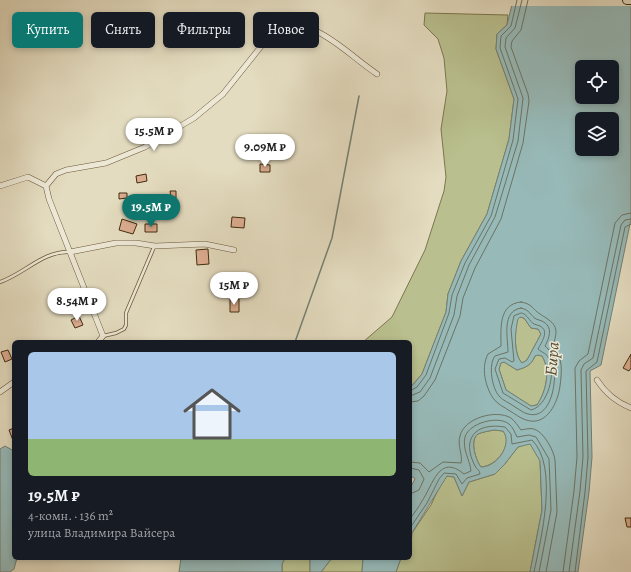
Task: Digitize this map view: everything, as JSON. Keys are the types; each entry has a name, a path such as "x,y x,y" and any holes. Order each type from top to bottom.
{"street":[{"path":"46,186 56,174 66,170 106,163 146,148 194,118 222,94 267,39 285,27 315,30 349,52 358,61 377,74"},
{"path":"0,186 28,177 46,186 49,198 103,336 100,340"},
{"path":"70,252 116,243 136,243 154,246 205,244 234,250"},
{"path":"597,380 605,392 618,402 631,408"},
{"path":"0,392 12,383"}],"lane":[{"path":"103,336 116,333 124,329 126,325 126,313 154,246"},
{"path":"0,282 13,278 36,262 60,251 70,252"}],"green space":[{"path":"425,13 508,15 507,25 497,34 496,49 514,99 509,139 487,214 461,261 448,294 446,312 422,374 412,386 412,340 365,340 392,317 425,250 444,191 446,177 441,129 447,91 444,58 438,39 424,25"},
{"path":"520,317 524,318 531,328 538,329 541,334 527,360 522,363 517,354 515,342 517,319"},
{"path":"535,356 542,356 545,362 547,374 545,387 540,400 537,405 531,406 506,390 499,369 501,363 504,362 517,370 526,367 532,362"},
{"path":"494,430 503,431 506,436 505,448 498,459 493,463 481,467 474,450 475,437 480,433"},
{"path":"530,443 540,460 542,510 530,572 396,572 400,560 412,560 412,533 431,505 442,481 447,476 454,477 462,496 469,482 495,474 518,447"},
{"path":"284,560 310,560 310,572 282,572 282,564"},
{"path":"330,560 363,560 362,572 321,572"}],"water":[{"name":"Бира","path":"513,0 631,0 631,219 601,365 590,371 592,457 589,492 578,572 530,572 542,510 540,461 530,444 518,447 495,474 469,482 462,496 454,477 447,476 412,533 412,484 415,479 412,477 412,386 422,374 446,312 448,294 461,261 487,214 509,139 514,99 496,49 497,34 507,25","holes":["520,317 524,318 531,328 538,329 541,334 527,360 522,363 517,354 516,330 518,319","535,356 542,356 545,362 547,374 543,394 537,405 531,406 506,390 499,369 501,363 504,362 517,370 523,368 532,362","494,430 503,431 506,436 506,442 502,454 493,463 481,467 475,456 475,437 484,432"]},
{"path":"5,446 12,450 12,560 16,560 14,569 10,572 0,572 0,449"},
{"path":"181,560 284,560 282,564 282,572 179,572"},
{"path":"310,560 330,560 321,572 310,572"},
{"path":"363,560 400,560 396,572 362,572"}],"pier":[{"path":"511,0 631,0 631,6 509,6"}],"building":[{"path":"260,164 270,165 270,172 260,172"},
{"path":"146,174 147,181 137,183 136,176"},
{"path":"170,191 176,191 176,198 171,198"},
{"path":"119,193 127,193 127,198 119,199"},
{"path":"232,217 245,218 244,228 231,227"},
{"path":"122,219 137,224 133,234 119,230"},
{"path":"145,224 157,224 157,232 145,232"},
{"path":"208,249 209,264 197,265 196,250"},
{"path":"230,299 239,299 239,312 230,312"},
{"path":"79,316 83,325 75,328 71,320"},
{"path":"8,350 12,359 5,362 1,352"},
{"path":"631,354 631,368 629,371 623,368"},
{"path":"12,429 12,438 9,430"},
{"path":"625,518 631,518 631,527 627,527"}],"waterway":[{"path":"296,340 332,238 359,96"}]}
